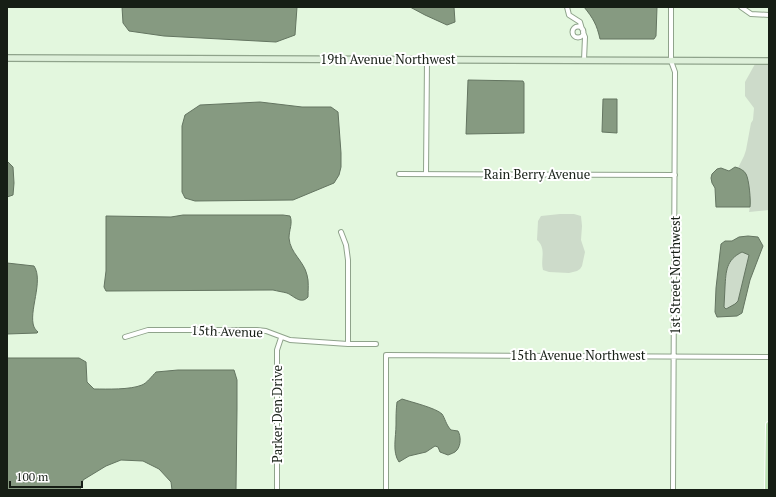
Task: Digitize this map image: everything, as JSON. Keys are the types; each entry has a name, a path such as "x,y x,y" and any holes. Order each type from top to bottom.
{"main road":[{"path":"768,490 769,425"}],"street":[{"path":"567,7 570,15 580,22 583,30 585,37 584,60"},
{"name":"1st Street Northwest","path":"671,7 671,61 675,72 673,490"},
{"path":"741,7 751,14 769,15"},
{"path":"574,18 573,34 585,44"},
{"path":"574,28 578,26 583,30"},
{"path":"578,37 581,36 583,30"},
{"name":"19th Avenue Northwest","path":"7,58 769,61"},
{"path":"426,174 427,60"},
{"name":"Rain Berry Avenue","path":"399,174 675,175"},
{"path":"341,232 346,245 348,260 348,344"},
{"name":"15th Avenue","path":"125,337 148,330 257,330 266,331 281,338 304,342 376,344"},
{"name":"Parker Den Drive","path":"277,490 278,350 281,338"},
{"name":"15th Avenue Northwest","path":"386,490 386,355 769,357"}],"shaded area":[{"path":"122,7 297,7 295,35 276,42 164,36 129,31 123,23"},
{"path":"410,7 454,7 455,22 447,25"},
{"path":"584,7 657,7 656,36 654,39 600,39 594,22"},
{"path":"755,64 769,64 769,210 749,212 750,198 747,176 744,171 738,168 746,150 751,123 753,120 754,108 745,96 745,82"},
{"path":"468,80 523,81 524,133 466,134"},
{"path":"603,99 617,99 617,133 602,132"},
{"path":"260,102 302,107 331,107 338,112 341,167 339,175 334,183 293,200 195,201 185,198 182,192 182,126 185,115 200,105"},
{"path":"7,161 13,167 14,183 13,195 7,197"},
{"path":"735,167 743,170 747,177 750,190 750,207 716,207 715,188 711,178 712,174 717,169 721,168 729,171"},
{"path":"574,214 581,216 581,240 585,252 580,269 569,273 549,272 543,270 543,251 537,240 538,221 541,216"},
{"path":"183,215 290,216 290,243 294,253 305,270 308,280 308,297 300,300 287,293 273,290 106,291 104,287 106,271 106,216 171,217"},
{"path":"739,237 758,237 763,246 750,280 742,313 737,316 717,317 715,312 716,288 721,244 725,241 732,241","holes":["742,252 749,255 738,301 726,309 724,304 728,266 730,262"]},
{"path":"742,252 749,254 738,301 736,304 726,309 724,307 725,281 728,266 737,255"},
{"path":"7,263 34,266 37,272 37,288 33,321 34,327 38,332 37,333 7,334"},
{"path":"7,358 79,358 86,362 87,382 94,389 137,387 146,383 156,372 178,370 234,370 237,380 236,490 172,490 171,482 159,469 143,461 121,460 106,466 83,480 80,490 7,490"},
{"path":"402,399 429,407 442,414 451,430 458,431 459,433 460,443 454,453 448,455 440,452 438,447 435,446 426,452 409,456 399,462 395,449 396,411 397,402"}]}
